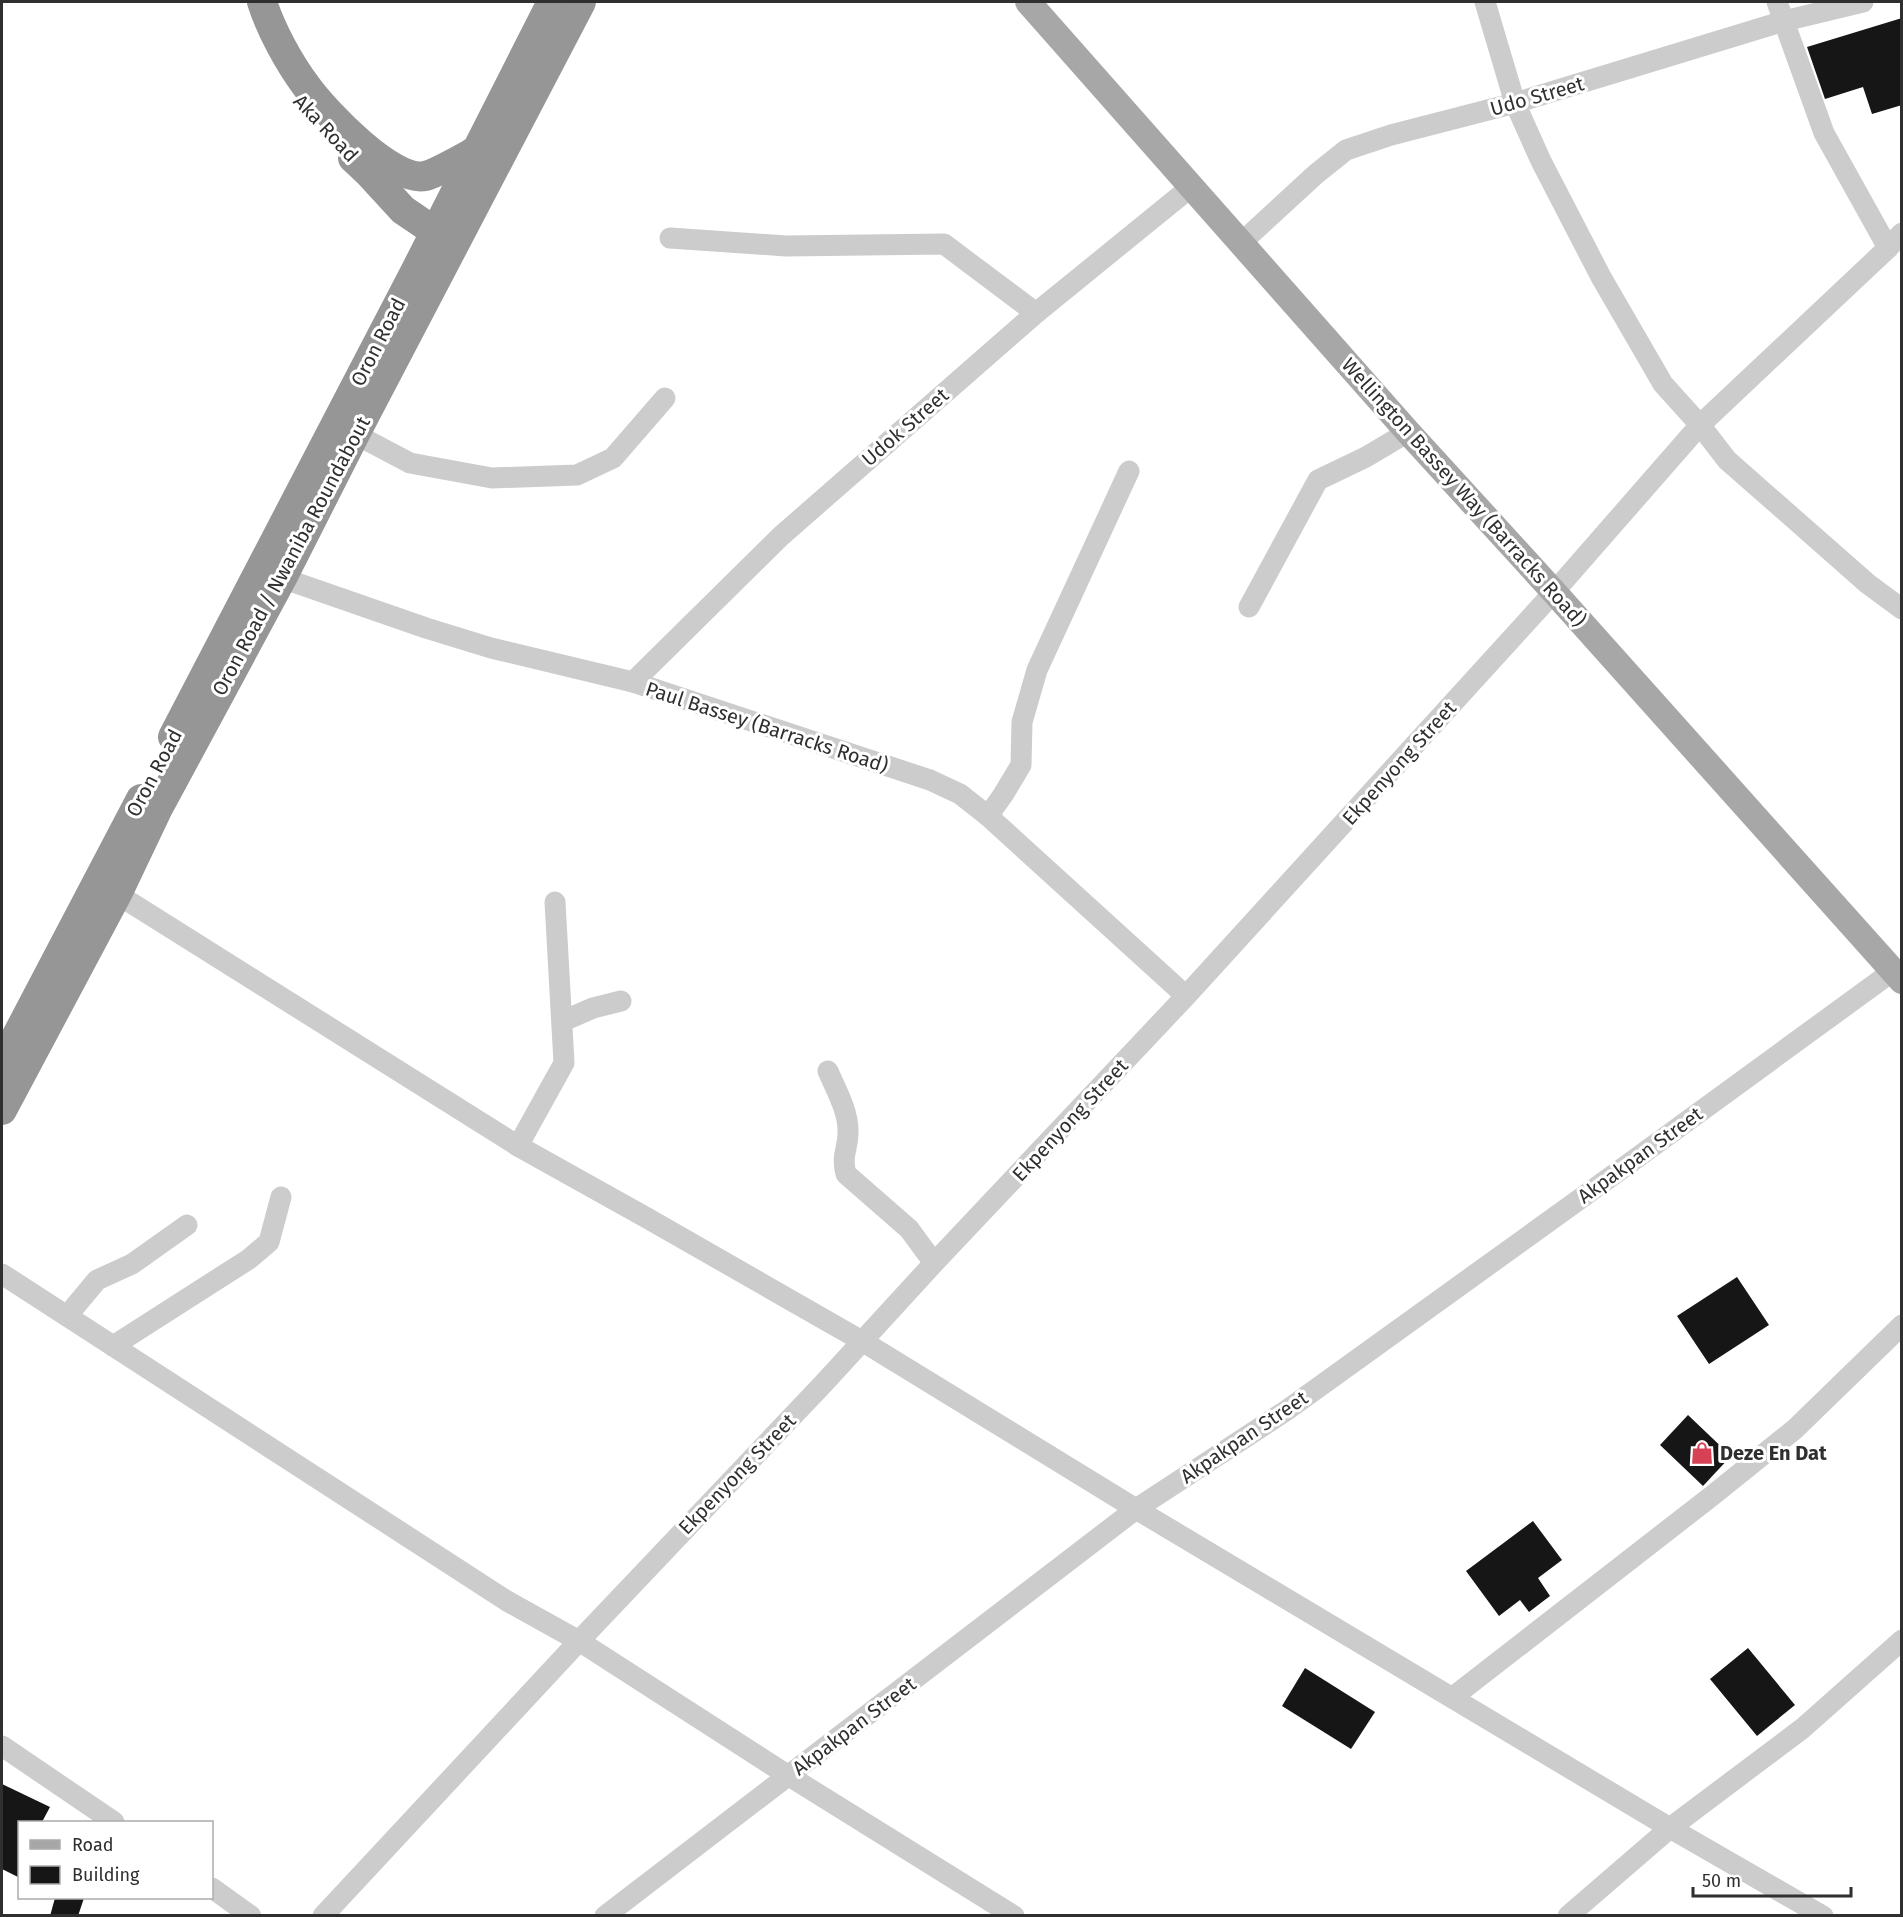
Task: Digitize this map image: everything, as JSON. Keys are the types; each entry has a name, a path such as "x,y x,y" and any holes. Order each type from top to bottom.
{"highway":[{"name":"Aka Road","path":"246,2 268,53 291,91 315,120 403,210 434,231"},
{"path":"262,2 291,63 308,88 331,115 387,165 405,174 424,177 474,152"},
{"name":"Oron Road","path":"2,1064 327,442 552,2"},
{"name":"Oron Road / Nwaniba Roundabout","path":"2,1110 117,894 157,810 282,578 581,2"}],"main road":[{"name":"Wellington Bassey Way (Barracks Road)","path":"1028,2 1408,432 1897,976"}],"street":[{"path":"1485,2 1515,104 1541,161 1601,277 1663,384 1700,425 1727,460 1868,585 1902,609"},
{"path":"1777,2 1824,133 1895,241"},
{"name":"Udo Street","path":"1241,243 1316,174 1346,150 1391,135 1515,104 1784,21 1863,2"},
{"name":"Udok Street","path":"633,682 781,536 1036,313 1191,187"},
{"path":"670,238 786,246 944,244 1036,313"},
{"name":"Ekpenyong Street","path":"323,1916 1186,996 1554,592 1700,425 1895,241"},
{"path":"355,434 410,463 492,478 577,475 613,458 665,398"},
{"path":"1249,607 1318,480 1366,457 1408,432"},
{"path":"988,816 1021,765 1022,722 1037,670 1129,471"},
{"name":"Paul Bassey (Barracks Road)","path":"282,578 491,648 633,682 930,780 960,794 988,816 1186,996"},
{"path":"117,894 518,1146 862,1341 1136,1509 1670,1828 1823,1916"},
{"path":"518,1146 564,1062 555,902"},
{"name":"Akpakpan Street","path":"605,1916 1136,1509 1287,1410 1625,1166 1897,976"},
{"path":"563,1021 593,1008 621,1001"},
{"path":"828,1071 844,1109 849,1132 843,1161 846,1174 909,1229 934,1263"},
{"path":"113,1346 249,1259 270,1242 281,1197"},
{"path":"67,1316 97,1280 132,1264 188,1226"},
{"path":"2,1274 507,1601 579,1641 789,1776 1014,1916"},
{"path":"1453,1697 1795,1429 1902,1325"},
{"path":"1568,1916 1670,1828 1803,1728 1902,1640"},
{"path":"2,1746 113,1821"},
{"path":"213,1889 251,1916"}],"building":[{"path":"1902,18 1902,105 1872,114 1863,87 1825,99 1807,47"},
{"path":"1737,1277 1769,1325 1709,1364 1677,1316"},
{"path":"1688,1415 1731,1456 1703,1486 1660,1445"},
{"path":"1533,1521 1562,1560 1538,1578 1550,1596 1529,1612 1520,1600 1499,1616 1466,1571"},
{"path":"1748,1648 1795,1705 1757,1736 1710,1679"},
{"path":"1305,1668 1375,1712 1351,1749 1282,1706"},
{"path":"2,1784 50,1807 43,1821 18,1821 18,1877 2,1869"},
{"path":"55,1899 84,1899 78,1916 50,1916"}],"place":[{"name":"Deze En Dat","path":"1702,1453"}]}
